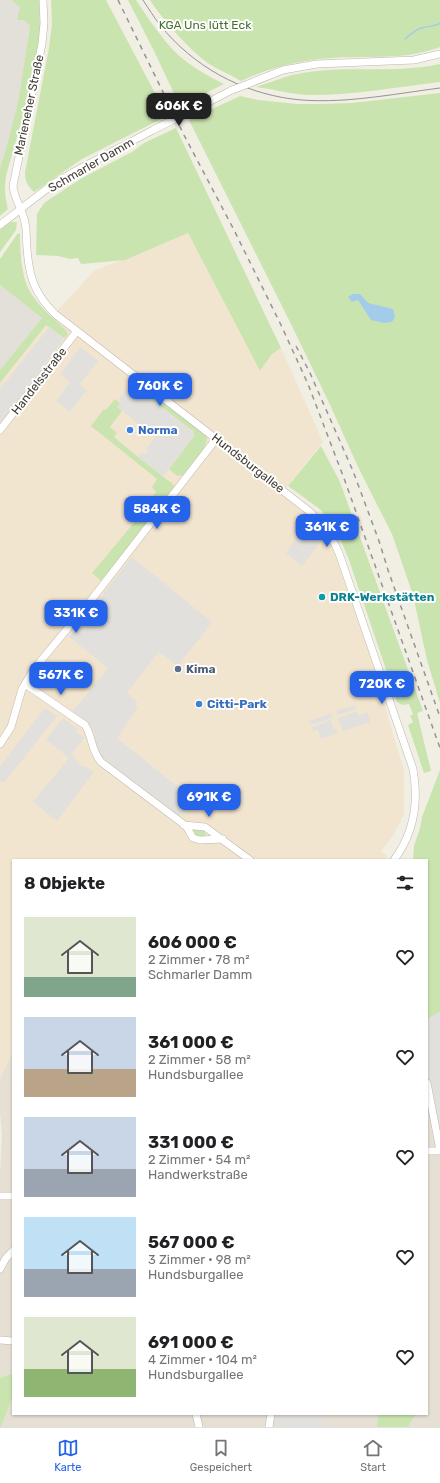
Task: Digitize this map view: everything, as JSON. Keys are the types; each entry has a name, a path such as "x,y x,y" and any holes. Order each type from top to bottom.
{"street":[{"name":"Marieneher Straße","path":"21,208 12,186 42,44 44,23 43,0"},
{"name":"Schmarler Damm","path":"0,225 60,180 232,90 283,70 317,64 414,60 440,54"},
{"name":"Hundsburgallee","path":"21,208 25,223 29,270 35,289 42,301 55,314 309,512 325,527 335,542 410,757 414,774 416,799 412,824 405,843 395,859"},
{"name":"Handelsstraße","path":"0,430 77,331"},
{"path":"0,744 11,727 19,698 25,684 40,660 92,599 216,439"},
{"path":"25,684 85,725 90,733 94,752 101,762 184,825 188,829 191,836 195,839 223,839"},
{"path":"184,825 205,827 249,859"},
{"path":"428,1088 440,1151 428,1151"},
{"path":"0,1196 12,1196"},
{"path":"0,1269 6,1258 12,1253"},
{"path":"0,1340 12,1342"},
{"path":"196,1415 199,1427"},
{"path":"269,1427 271,1415"}],"shaded area":[{"path":"0,0 11,0 20,7 24,20 30,26 18,102 0,168"},
{"path":"188,233 260,371 272,354 281,348 323,442 282,493 309,515 325,534 334,553 375,664 390,724 404,770 404,814 393,836 381,851 387,856 386,859 12,859 12,1052 0,1079 0,382 44,325 94,271","holes":["161,475 168,479 174,487 156,510 145,508 157,492"]},
{"path":"0,285 42,318 0,370"},
{"path":"49,327 64,338 0,424 0,389"},
{"path":"80,347 98,361 80,384 87,390 70,412 56,401 70,382 60,374"},
{"path":"129,386 140,394 142,392 194,433 194,436 163,476 138,457 142,452 145,454 148,451 146,449 155,437 117,407 121,401 119,399"},
{"path":"303,527 322,541 302,566 286,553"},
{"path":"132,557 212,622 178,666 159,652 127,693 138,702 135,705 138,708 117,738 193,799 178,817 104,759 99,754 94,732 86,723 72,712 108,668 69,637"},
{"path":"355,705 356,709 338,715 336,711"},
{"path":"45,708 57,716 4,783 0,780 0,766"},
{"path":"357,711 358,715 367,712 371,722 343,731 338,718"},
{"path":"331,713 333,718 311,725 310,721"},
{"path":"63,718 78,729 76,732 85,737 71,755 75,757 77,762 84,768 85,766 94,772 57,821 33,802 69,758 46,740"},
{"path":"331,720 334,730 337,729 338,733 321,739 318,730 313,731 312,727"},
{"path":"440,1012 440,1427 408,1427 415,1415 428,1415 428,1018"},
{"path":"440,1012 440,1150 428,1088 428,1018"},
{"path":"12,1052 12,1373 0,1378 0,1174 2,1135 0,1113 0,1079"},
{"path":"12,1399 12,1415 378,1415 377,1427 1,1427"},
{"path":"271,1415 323,1415 322,1427 270,1425"}],"green space":[{"path":"11,0 39,0 40,25 36,63 32,82 6,176 5,192 8,209 0,216 0,168 18,102 30,26 24,20 17,20 20,7"},
{"path":"51,0 106,0 167,116 82,159 34,192 27,184 25,172 49,48 52,24"},
{"path":"128,0 136,0 159,33 180,57 198,70 224,84 180,106"},
{"name":"KGA Uns lütt Eck","path":"150,0 440,0 440,47 426,52 396,56 336,58 300,62 260,73 241,81 203,60 170,26"},
{"path":"440,64 440,82 376,90 343,94 311,95 256,87 291,75 303,73 337,70 423,67"},
{"path":"440,93 440,703 427,660 413,595 392,534 359,469 292,326 189,120 240,96 258,100 297,104 321,104 352,103"},
{"path":"176,128 281,348 272,354 260,371 188,233 125,260 81,264 78,258 70,259 58,256 36,255 37,214 44,203 82,178 132,152 144,143"},
{"path":"11,222 17,222 16,230 0,252 0,230"},
{"path":"18,233 20,234 23,271 29,290 43,309 66,330 68,335 64,338 46,325 0,383 0,370 42,318 0,285 0,259"},
{"path":"147,389 206,434 207,439 203,450 184,475 177,476 169,469 194,436 192,435 194,432 142,392"},
{"path":"115,399 120,403 117,407 122,411 110,427 117,433 114,437 173,484 174,487 158,508 153,511 145,508 156,492 152,487 157,479 91,426 104,409 106,410"},
{"path":"321,446 340,482 423,711 417,713 431,771 424,773 408,725 413,722 410,716 413,714 409,704 402,705 397,702 348,557 336,530 321,510 288,486"},
{"path":"142,513 146,516 147,523 101,581 92,573"},
{"path":"440,770 440,1012 428,1018 428,859 413,859 414,846 422,817"},
{"path":"194,829 204,830 206,836 197,838 192,832"},
{"path":"12,1373 12,1399 1,1427 0,1427 0,1378"},
{"path":"378,1415 415,1415 408,1427 377,1427"}],"water":[{"path":"353,294 360,294 368,303 393,309 395,317 392,322 384,323 371,320 358,300 352,302 348,297"}],"waterway":[{"path":"405,39 419,29 440,23"}],"tram line":[{"path":"143,0 160,25 187,53 219,75 254,90 292,99 328,101 366,98 440,88"}],"railway":[{"path":"118,0 184,135 234,230 281,325 308,384 345,481 440,748"},
{"path":"296,346 310,373 353,471 440,717"}],"place":[{"name":"Norma","path":"130,430"},
{"name":"DRK-Werkstätten","path":"322,597"},
{"name":"Kima","path":"178,669"},
{"name":"Citti-Park","path":"199,704"}]}
